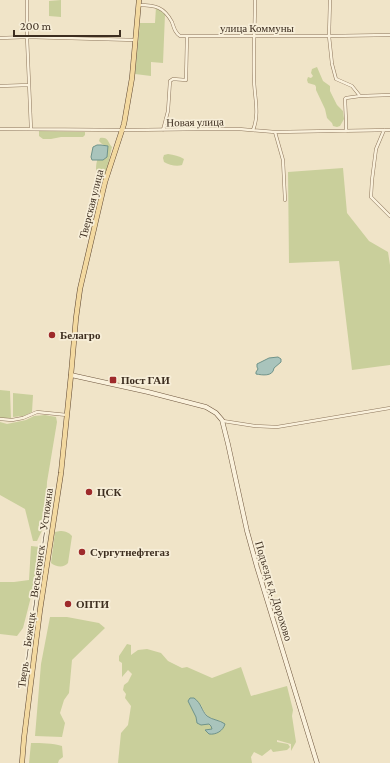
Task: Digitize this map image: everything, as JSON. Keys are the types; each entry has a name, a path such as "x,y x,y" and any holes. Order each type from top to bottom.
{"main road":[{"name":"Тверская улица","path":"67,415 76,318 83,274 105,182 126,115 132,78 139,2"},
{"name":"Тверь — Бежецк — Весьегонск — Устюжна","path":"22,763 30,687 40,610 58,495 67,415"}],"street":[{"path":"27,0 31,129"},
{"path":"253,130 257,115 254,78 255,0"},
{"path":"330,0 329,36 332,64 336,79 352,86 360,96"},
{"path":"139,2 157,6 168,17 178,35 187,36 186,80 173,79 170,81 168,111 163,130"},
{"name":"улица Коммуны","path":"187,36 390,35"},
{"path":"0,38 27,37 136,40"},
{"path":"0,86 29,85"},
{"path":"346,131 346,98 390,95"},
{"name":"Новая улица","path":"0,129 203,129 275,132 390,130"},
{"path":"384,130 376,149 371,197 390,216"},
{"path":"275,132 283,160 285,200"},
{"path":"71,375 148,392 206,407 216,413 223,421 255,426 277,426 390,408"},
{"path":"0,419 12,420 23,418 37,412 67,415"},
{"name":"Подъезд к д. Дорохово","path":"223,421 251,546 317,763"}],"green space":[{"path":"61,0 61,17 49,16 49,1"},
{"path":"156,7 165,14 163,63 151,62 151,76 135,74 140,23 155,23"},
{"path":"317,67 323,81 330,86 330,91 337,105 343,111 344,119 340,126 333,126 327,118 315,85 308,83 308,77 311,78 313,76 311,73 312,69"},
{"path":"39,131 85,132 85,135 83,137 43,139 39,136"},
{"path":"100,138 106,139 112,147 106,170 102,177 98,179 100,172 96,171 96,163 104,145 99,141"},
{"path":"168,154 184,159 182,165 178,166 164,162 164,155"},
{"path":"343,168 347,213 369,241 388,252 390,265 390,365 352,370 339,261 289,263 288,172"},
{"path":"0,390 10,391 11,419 0,418"},
{"path":"13,393 33,395 32,412 24,416 13,417"},
{"path":"45,415 56,417 57,422 47,482 45,524 37,541 33,541 25,509 0,495 0,422 7,424 26,420 34,416"},
{"path":"55,532 66,532 72,536 68,563 64,566 51,563"},
{"path":"31,546 40,547 34,585 23,628 17,636 0,634 0,582 29,580"},
{"path":"50,617 67,617 99,623 105,628 72,660 69,693 64,700 60,713 65,723 62,737 35,736 41,664"},
{"path":"127,644 131,645 131,655 138,650 147,649 161,653 168,661 182,668 187,667 212,678 241,667 251,696 287,686 293,710 292,716 296,742 291,751 291,744 277,740 277,742 288,744 290,747 287,750 273,752 271,749 262,756 254,752 251,757 252,763 118,763 121,733 128,725 131,706 125,698 126,694 123,690 124,685 128,682 132,674 128,670 122,677 122,663 119,661 119,656","holes":["201,705 204,712 208,716 221,721 209,734 212,729 210,724 197,723 196,717"]},
{"path":"31,743 62,746 63,757 58,763 29,763"}],"water":[{"path":"97,145 108,146 107,157 103,160 92,160 91,157 93,147"},
{"path":"278,357 281,359 281,362 274,368 272,373 267,375 256,374 258,369 257,364 269,358"},
{"path":"190,698 197,700 207,716 225,724 221,731 214,734 209,734 205,730 212,729 209,724 201,725 197,723 196,717 188,701"}],"place":[{"name":"Белагро","path":"52,335"},
{"name":"Пост ГАИ","path":"113,380"},
{"name":"ЦСК","path":"89,492"},
{"name":"Сургутнефтегаз","path":"82,552"},
{"name":"ОПТИ","path":"68,604"}]}
